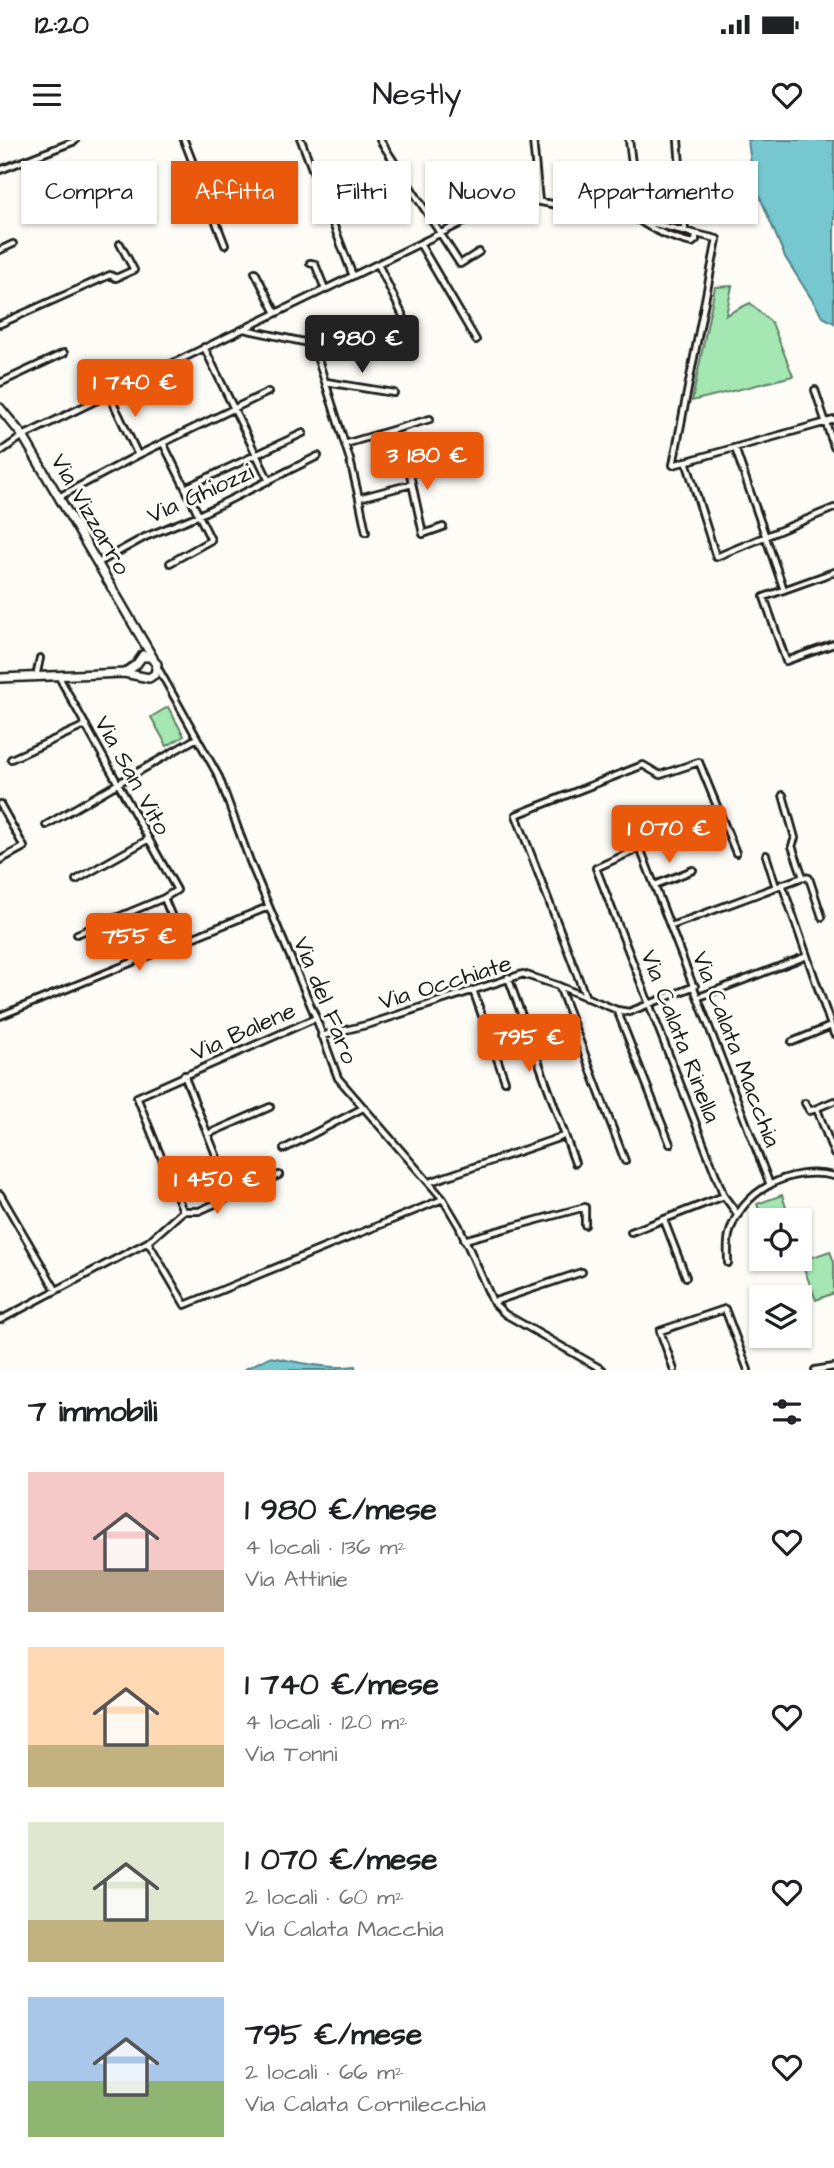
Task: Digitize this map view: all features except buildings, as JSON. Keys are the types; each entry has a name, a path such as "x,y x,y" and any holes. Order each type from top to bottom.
{"street":[{"path":"184,140 225,245"},
{"path":"302,140 353,276"},
{"path":"380,140 460,264 479,252"},
{"path":"533,140 535,161"},
{"path":"629,140 632,161"},
{"path":"678,140 685,231"},
{"path":"0,170 75,141"},
{"path":"539,202 553,204"},
{"path":"0,452 23,436 460,224"},
{"path":"647,224 664,234 692,243 696,240 695,233"},
{"path":"658,224 717,239 673,465 834,421"},
{"path":"0,250 13,244"},
{"path":"0,324 110,275 116,278 134,270 120,244"},
{"path":"420,244 476,340"},
{"path":"310,263 315,264 325,289"},
{"path":"378,264 404,318"},
{"path":"255,272 276,313"},
{"path":"243,329 313,344 345,443 366,533"},
{"path":"204,347 269,481"},
{"path":"0,383 64,353"},
{"path":"326,382 394,394"},
{"path":"815,390 834,447"},
{"path":"59,497 268,392"},
{"path":"109,394 138,455"},
{"name":"Via Vizzarro","path":"0,408 23,436 158,668"},
{"path":"345,443 430,419"},
{"path":"186,488 303,433"},
{"path":"163,443 211,540 170,564"},
{"path":"735,448 784,590"},
{"name":"Via Ghiozzi","path":"98,563 145,537 199,515 318,456"},
{"path":"686,461 716,557 834,508"},
{"path":"443,464 410,474 423,534 443,527"},
{"path":"359,498 412,484"},
{"path":"834,572 764,597 786,661 834,644"},
{"name":"Via Vizzarro","path":"143,643 143,657"},
{"path":"124,673 143,657 153,658"},
{"path":"36,677 40,658"},
{"path":"136,665 139,676"},
{"path":"152,677 158,668"},
{"name":"Via del Faro","path":"158,668 219,777 268,907 316,1018 341,1085 443,1199 492,1302 505,1314 603,1370"},
{"path":"0,678 124,673 152,677 166,683"},
{"name":"Via San Vito","path":"59,677 177,890 164,898"},
{"path":"10,759 86,725"},
{"path":"46,825 197,738"},
{"path":"586,998 516,815 643,765 660,775 699,762 736,853"},
{"path":"783,795 795,838 792,846 803,877 808,878 822,917"},
{"path":"0,804 24,847 0,860"},
{"path":"76,880 149,839"},
{"name":"Via Calata Macchia","path":"596,867 640,848 770,1185"},
{"path":"766,855 776,887"},
{"name":"Via Calata Rinella","path":"596,867 724,1196 738,1215"},
{"path":"655,884 693,870"},
{"name":"Via Calata Macchia","path":"671,926 803,877"},
{"path":"782,884 834,1034"},
{"path":"77,934 164,898 182,941"},
{"path":"0,1016 268,907"},
{"path":"699,997 807,956"},
{"name":"Via Occhiate","path":"321,1036 370,1024 523,974 617,1010"},
{"path":"508,977 575,1163"},
{"path":"559,986 625,1161"},
{"path":"617,1010 629,1012 695,986"},
{"path":"473,990 505,1081"},
{"path":"617,1010 670,1144"},
{"name":"Via Balene","path":"183,1212 137,1097 316,1018"},
{"path":"792,1042 831,1026"},
{"name":"Via Balene","path":"184,1075 232,1195"},
{"path":"805,1103 810,1111 834,1101"},
{"path":"208,1134 270,1107"},
{"path":"284,1149 363,1108"},
{"path":"817,1109 834,1154"},
{"path":"430,1182 561,1137"},
{"path":"728,1263 729,1236 738,1215 754,1196 770,1185 788,1178 810,1173 834,1176"},
{"path":"0,1320 148,1242 183,1212 200,1211 279,1175"},
{"path":"0,1194 56,1290"},
{"path":"631,1232 724,1196"},
{"path":"148,1242 185,1305 443,1199"},
{"path":"464,1240 585,1208 584,1225"},
{"path":"664,1220 686,1277"},
{"path":"492,1302 582,1272"},
{"path":"674,1370 660,1331 725,1309 748,1370"},
{"path":"815,1370 834,1367"}],"green space":[{"path":"732,286 726,315 750,303 772,323 793,376 692,401 715,287"},
{"path":"168,707 184,736 167,746 151,717"},
{"path":"782,1195 786,1208 758,1208 757,1204"},
{"path":"830,1251 834,1262 834,1293 816,1300 805,1271 812,1271 812,1257"}],"water":[{"path":"748,140 834,140 834,323 823,317 785,257 758,192 758,161 751,161"},
{"path":"269,1357 323,1366 355,1366 356,1370 243,1370"}]}
